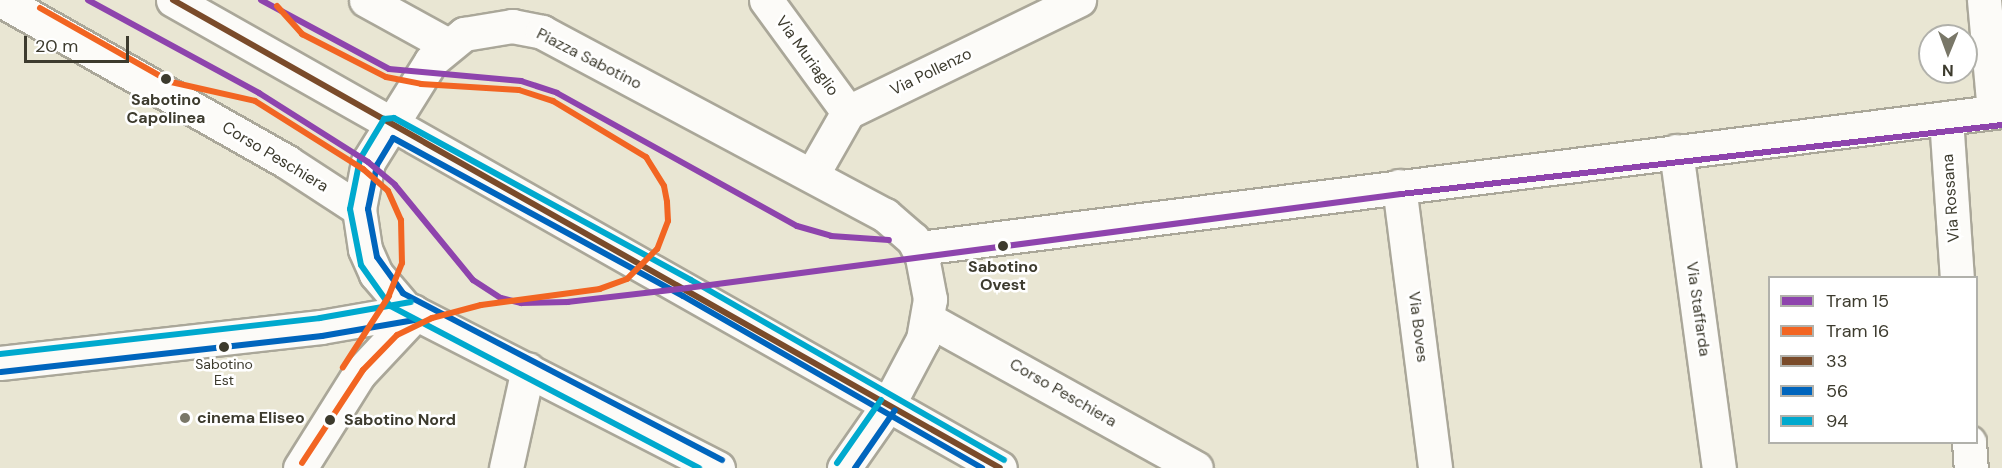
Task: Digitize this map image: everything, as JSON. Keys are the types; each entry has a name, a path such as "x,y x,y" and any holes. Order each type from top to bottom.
{"street":[{"name":"Corso Peschiera","path":"1,0 287,162 359,209"},
{"path":"173,0 390,126 687,288 1000,468"},
{"path":"366,0 448,45"},
{"name":"Via Muriaglio","path":"766,0 848,112"},
{"name":"Via Pollenzo","path":"848,112 1079,0"},
{"path":"846,468 888,405 923,339 929,320 928,280 920,248 1998,112 1984,0"},
{"name":"Piazza Sabotino","path":"718,468 414,312 397,300 372,267 365,249 359,209 368,162 431,61 464,34 485,27 515,26 542,32 892,220 920,248"},
{"path":"812,175 848,112"},
{"name":"Via Rossana","path":"1946,118 1957,276"},
{"name":"Via Staffarda","path":"1676,151 1719,468"},
{"name":"Via Boves","path":"1399,186 1435,468"},
{"path":"0,363 321,327 414,312"},
{"path":"300,468 359,374 414,312"},
{"name":"Corso Peschiera","path":"929,320 1196,468"},
{"path":"506,468 528,369"},
{"path":"1969,444 1971,468"}],"tram line":[{"name":"15","path":"88,0 259,93 368,162 395,185 473,280 501,298 521,303 568,302 687,288 1401,194 2002,125"},
{"name":"15","path":"261,0 389,69 521,81 557,93 797,226 831,236 889,240"},
{"name":"16","path":"277,6 302,34 386,77 421,84 519,90 553,101 646,157 664,186 667,202 668,221 657,249 627,279 600,289 481,305 432,318 397,335 363,370 302,463"},
{"name":"16","path":"40,8 171,82 255,101 363,169 388,191 401,220 402,263 389,296 343,367"}],"transit line":[{"name":"33","path":"173,0 1000,468"},
{"name":"94","path":"699,468 390,306 361,265 350,209 360,159 384,119 394,118 691,280 1004,460"},
{"name":"56","path":"722,460 403,293 377,257 368,209 377,165 393,138 683,296 982,468"},
{"name":"94","path":"0,354 320,318 411,302"},
{"name":"56","path":"1,372 322,336 415,320"},
{"name":"94","path":"837,463 881,400"},
{"name":"56","path":"855,468 895,410"}],"place":[{"name":"Sabotino Capolinea","path":"166,79"},
{"name":"Sabotino Ovest","path":"1003,246"},
{"name":"Sabotino Est","path":"224,347"},
{"name":"cinema Eliseo","path":"185,418"},
{"name":"Sabotino Nord","path":"330,420"}]}
